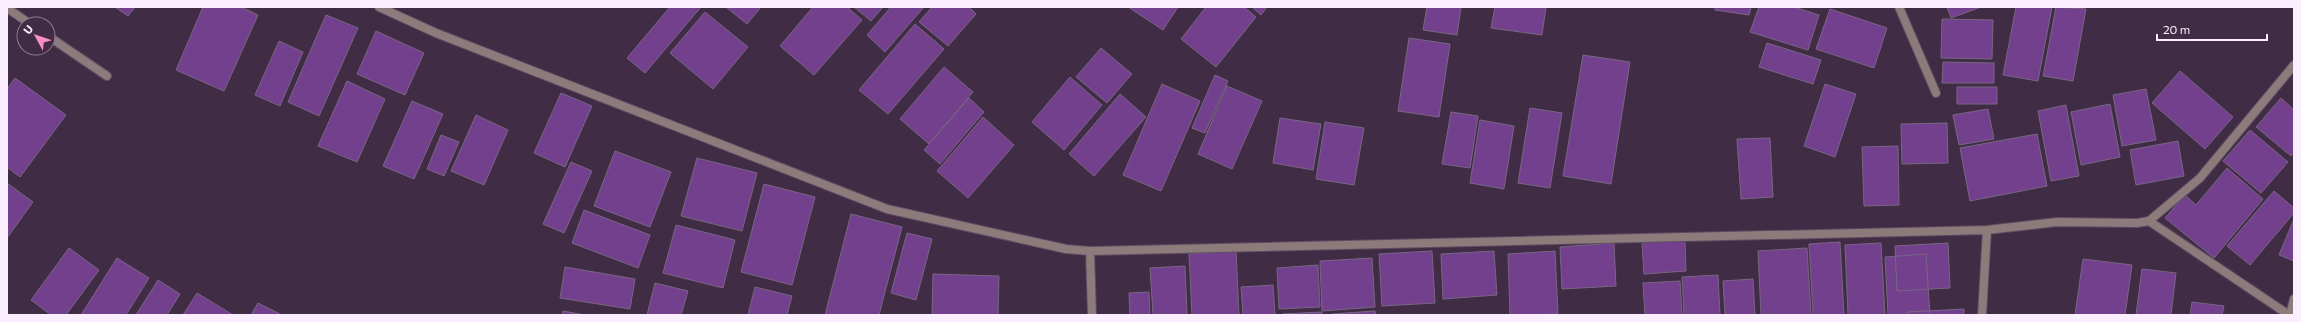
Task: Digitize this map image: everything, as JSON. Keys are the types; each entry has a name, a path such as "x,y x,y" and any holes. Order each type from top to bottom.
{"street":[{"path":"379,7 436,33 887,209 1066,249 1090,251 1987,230 2057,222 2137,223 2149,221 2200,178 2294,64"},
{"path":"1899,7 1936,93"},
{"path":"7,8 18,16"},
{"path":"56,41 108,76"},
{"path":"2149,221 2289,315 2294,299"},
{"path":"1982,315 1987,230"},
{"path":"1090,251 1092,315"}],"building":[{"path":"115,7 135,7 128,16"},
{"path":"203,7 241,7 258,15 224,91 176,70"},
{"path":"670,7 701,7 645,73 627,58"},
{"path":"726,7 761,7 747,24"},
{"path":"813,7 847,7 862,20 814,75 780,46"},
{"path":"854,7 883,7 871,21"},
{"path":"891,7 924,7 885,52 867,35"},
{"path":"932,7 969,7 976,14 948,46 919,22"},
{"path":"1128,7 1178,7 1163,30"},
{"path":"1206,7 1244,7 1256,17 1216,67 1181,39"},
{"path":"1252,7 1267,7 1261,15"},
{"path":"1427,7 1461,7 1457,35 1423,30"},
{"path":"1495,7 1546,7 1542,35 1491,28"},
{"path":"1715,7 1751,7 1749,15 1715,10"},
{"path":"1759,7 1794,7 1819,15 1808,50 1750,32"},
{"path":"1947,7 1981,7 1951,18"},
{"path":"2016,7 2052,7 2038,81 2003,75"},
{"path":"2056,7 2086,9 2073,81 2043,76"},
{"path":"1830,9 1887,28 1874,68 1816,49"},
{"path":"705,12 748,47 713,89 670,53"},
{"path":"326,15 358,28 319,116 288,102"},
{"path":"1942,19 1993,20 1992,59 1941,58"},
{"path":"915,24 944,49 888,114 859,90"},
{"path":"376,31 424,53 405,95 357,74"},
{"path":"1409,38 1450,44 1439,117 1398,111"},
{"path":"279,41 303,52 280,106 255,95"},
{"path":"1767,43 1821,60 1813,84 1759,67"},
{"path":"1101,48 1132,74 1107,103 1076,77"},
{"path":"1583,55 1630,62 1611,184 1563,176"},
{"path":"1943,62 1994,63 1994,83 1942,83"},
{"path":"944,67 973,92 929,144 900,119"},
{"path":"2180,71 2233,117 2205,149 2152,103"},
{"path":"1215,75 1228,81 1205,133 1192,128"},
{"path":"1070,77 1102,105 1064,150 1032,122"},
{"path":"15,78 66,115 20,177 7,167 7,89"},
{"path":"347,81 385,99 357,162 318,146"},
{"path":"1162,84 1200,101 1161,191 1123,175"},
{"path":"1825,84 1856,94 1835,157 1804,146"},
{"path":"1227,86 1262,101 1232,169 1198,154"},
{"path":"1957,87 1997,87 1997,104 1957,104"},
{"path":"2146,89 2156,140 2122,146 2113,95"},
{"path":"561,93 592,106 565,167 534,153"},
{"path":"1120,94 1146,117 1094,176 1069,154"},
{"path":"969,98 984,112 940,164 924,150"},
{"path":"2281,98 2294,110 2294,152 2291,156 2256,127"},
{"path":"412,101 443,114 414,179 383,166"},
{"path":"2110,104 2120,157 2081,165 2071,112"},
{"path":"2066,105 2079,176 2051,181 2038,111"},
{"path":"1530,108 1562,113 1550,188 1518,183"},
{"path":"1988,109 1994,139 1959,145 1953,115"},
{"path":"1451,112 1478,116 1470,168 1442,164"},
{"path":"476,115 508,130 484,185 451,171"},
{"path":"983,117 1014,145 968,198 937,171"},
{"path":"1280,118 1321,124 1313,170 1273,163"},
{"path":"1480,120 1514,126 1504,189 1470,183"},
{"path":"1325,122 1364,128 1354,185 1316,179"},
{"path":"1947,123 1948,163 1902,164 1901,124"},
{"path":"2250,130 2288,162 2261,193 2223,161"},
{"path":"2037,134 2047,186 1970,201 1960,148"},
{"path":"441,135 459,142 444,176 427,169"},
{"path":"1770,138 1773,197 1741,199 1737,139"},
{"path":"2178,141 2184,176 2136,185 2130,150"},
{"path":"1898,146 1899,205 1864,206 1862,147"},
{"path":"615,151 671,172 650,227 594,206"},
{"path":"697,158 757,173 742,231 681,216"},
{"path":"571,162 592,171 564,233 543,224"},
{"path":"2227,168 2263,199 2214,258 2165,218 2185,195 2196,205"},
{"path":"7,183 33,202 7,238"},
{"path":"764,184 815,197 792,285 741,272"},
{"path":"2274,191 2294,208 2294,213 2250,265 2227,246"},
{"path":"584,210 650,235 638,268 572,243"},
{"path":"851,214 902,227 879,315 825,315"},
{"path":"2294,219 2294,261 2279,255"},
{"path":"676,225 735,240 723,288 663,273"},
{"path":"907,233 932,239 916,300 891,293"},
{"path":"1685,240 1686,271 1644,274 1642,242"},
{"path":"1840,242 1844,315 1813,315 1809,244"},
{"path":"1614,243 1616,286 1562,289 1560,247"},
{"path":"1881,243 1885,315 1848,315 1845,245"},
{"path":"1948,243 1950,288 1897,291 1895,246"},
{"path":"69,248 99,270 66,315 51,315 31,300"},
{"path":"1807,248 1811,315 1761,315 1758,251"},
{"path":"1236,251 1239,315 1192,315 1189,254"},
{"path":"1432,251 1435,303 1382,306 1379,254"},
{"path":"1494,251 1497,295 1443,299 1441,254"},
{"path":"1555,251 1558,314 1510,315 1508,254"},
{"path":"1926,254 1930,315 1888,315 1885,257"},
{"path":"117,258 149,278 126,315 81,315"},
{"path":"1372,258 1375,307 1322,311 1320,261"},
{"path":"2083,259 2132,265 2125,315 2075,315"},
{"path":"1318,265 1320,307 1279,309 1277,268"},
{"path":"1185,266 1187,315 1153,315 1150,268"},
{"path":"565,267 635,279 630,309 560,298"},
{"path":"2142,269 2176,273 2171,315 2136,315"},
{"path":"933,274 999,276 998,315 932,315"},
{"path":"1718,275 1720,315 1684,315 1682,277"},
{"path":"1753,279 1755,315 1725,315 1723,281"},
{"path":"158,280 180,294 167,315 136,315"},
{"path":"1680,281 1682,315 1645,315 1643,283"},
{"path":"655,283 688,291 681,315 647,315"},
{"path":"1273,285 1275,315 1243,315 1241,287"},
{"path":"755,287 792,296 787,315 748,315"},
{"path":"1149,292 1150,315 1130,315 1129,293"},
{"path":"197,293 233,315 183,315"},
{"path":"2192,302 2224,306 2222,315 2190,315"},
{"path":"258,303 282,315 251,315"},
{"path":"1964,309 1964,315 1908,315 1908,312"},
{"path":"563,311 585,315 562,315"},
{"path":"1375,311 1376,315 1332,315 1332,314"},
{"path":"1322,312 1322,315 1282,315 1282,314"}]}
